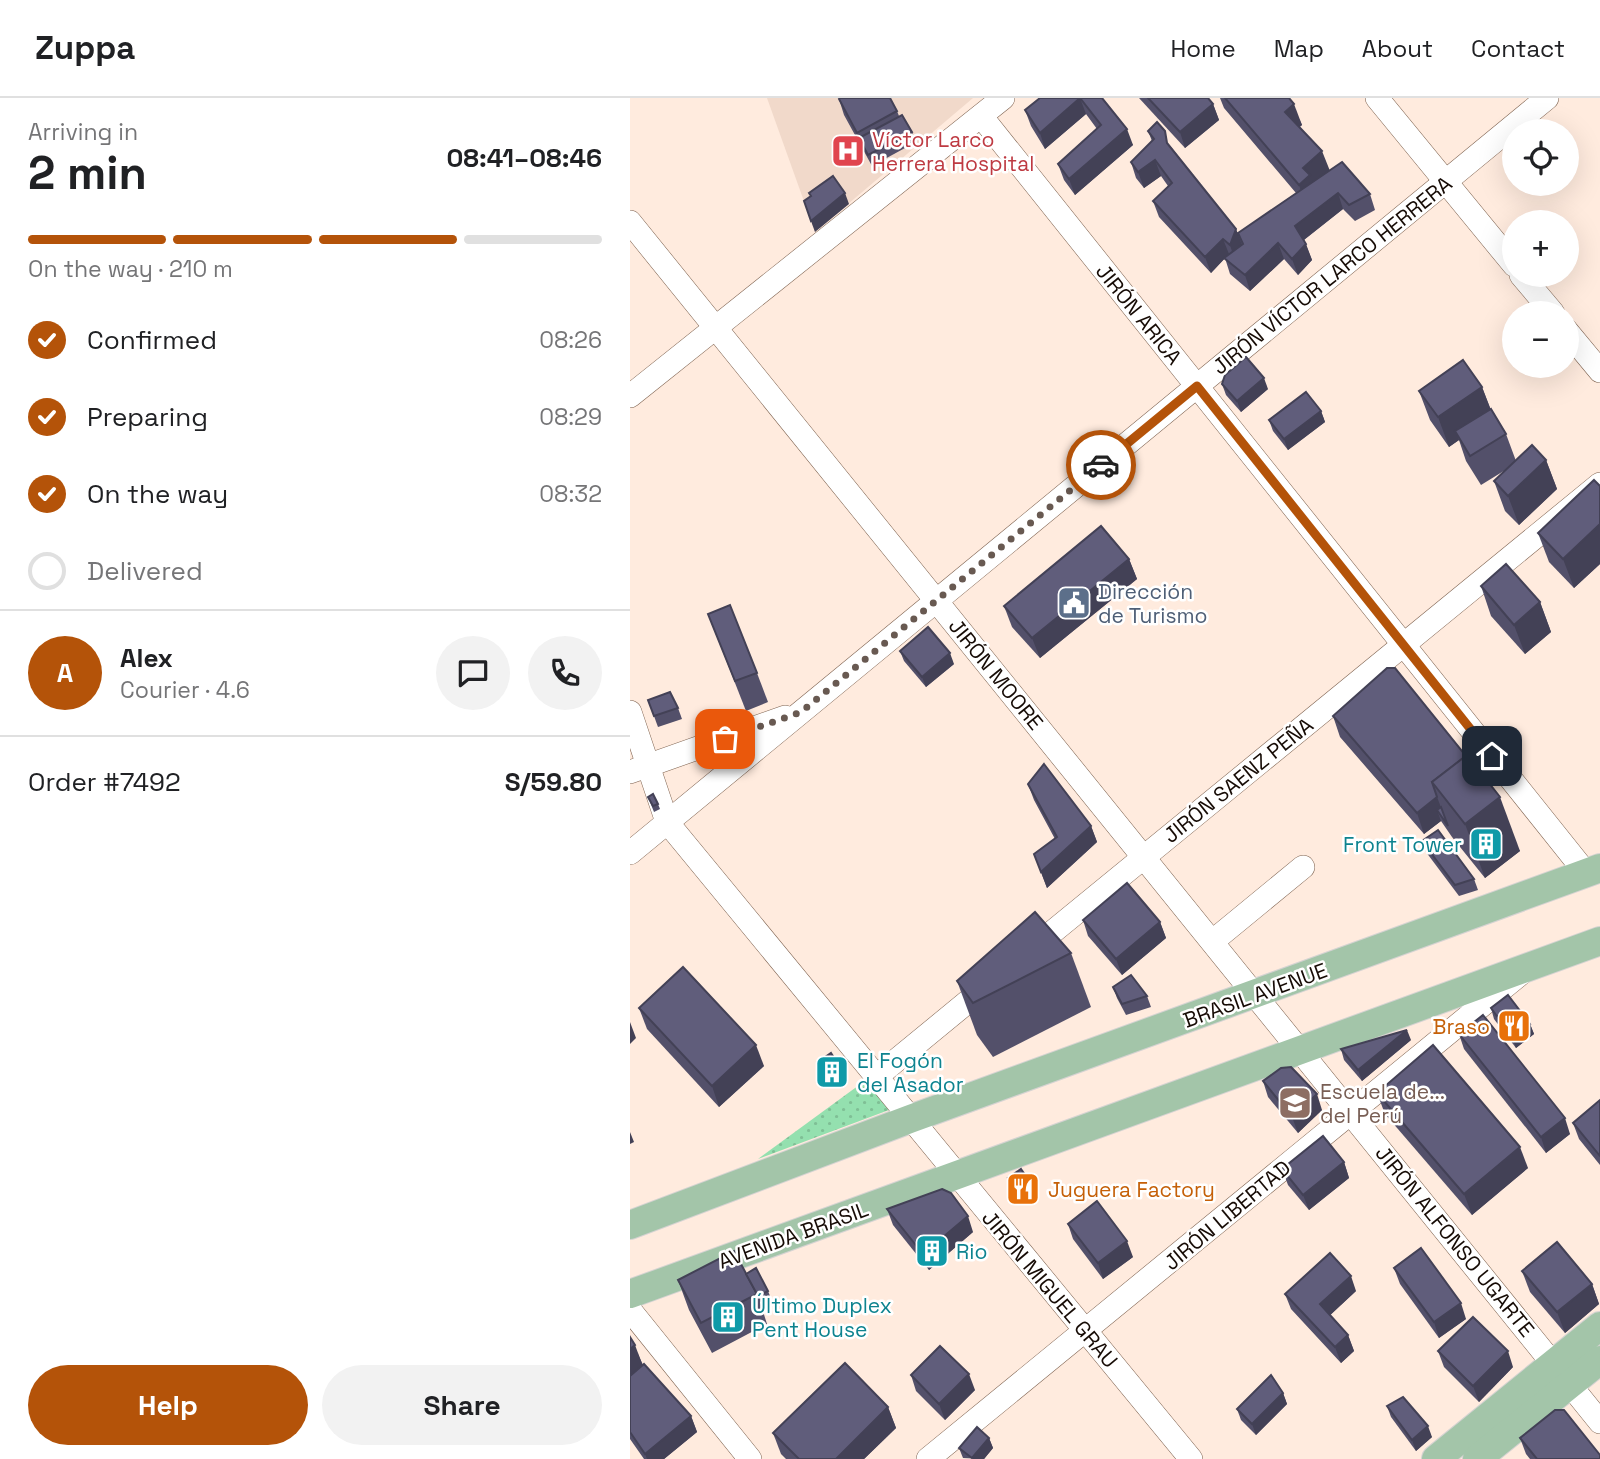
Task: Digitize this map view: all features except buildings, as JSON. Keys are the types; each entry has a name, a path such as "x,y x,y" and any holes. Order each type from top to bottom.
{"main road":[{"name":"BRASIL AVENUE","path":"910,1119 1595,878"},
{"path":"957,1175 1600,941"},
{"path":"630,1225 910,1119"},
{"name":"AVENIDA BRASIL","path":"630,1294 957,1175"},
{"path":"1477,1459 1562,1374 1600,1326"},
{"path":"1436,1459 1562,1374 1600,1360"}],"street":[{"path":"630,396 1003,98"},
{"path":"1377,98 1502,250"},
{"name":"JIRÓN VÍCTOR LARCO HERRERA","path":"630,853 1547,98"},
{"name":"JIRÓN ARICA","path":"981,116 1403,645 1595,878"},
{"name":"JIRÓN MOORE","path":"630,222 1257,995"},
{"path":"1531,287 1543,301"},
{"path":"1579,346 1600,371"},
{"name":"JIRÓN SAENZ PEÑA","path":"876,1077 1600,484"},
{"path":"630,712 639,769 667,822"},
{"path":"639,769 801,712"},
{"name":"JIRÓN MIGUEL GRAU","path":"667,822 1191,1459"},
{"path":"1213,941 1303,867"},
{"name":"JIRÓN LIBERTAD","path":"928,1459 1524,970"},
{"name":"JIRÓN ALFONSO UGARTE","path":"1257,995 1600,1422"},
{"path":"630,1310 750,1459"}],"shaded area":[{"name":"Víctor Larco Herrera Hospital","path":"767,98 973,98 815,232"}],"green space":[{"path":"866,1080 889,1110 758,1159"}],"way so far":[{"path":"725,739 801,712 1101,465"}],"place":[{"name":"Víctor Larco Herrera Hospital","path":"848,151"},
{"name":"Dirección de Turismo","path":"1074,603"},
{"name":"Front Tower","path":"1486,844"},
{"name":"Braso","path":"1514,1026"},
{"name":"El Fogón del Asador","path":"832,1072"},
{"name":"Escuela de... del Perú","path":"1295,1103"},
{"name":"Juguera Factory","path":"1023,1189"},
{"name":"Rio","path":"932,1251"},
{"name":"Último Duplex Pent House","path":"728,1317"}],"route":[{"path":"1101,465 1197,386 1492,756"}]}
